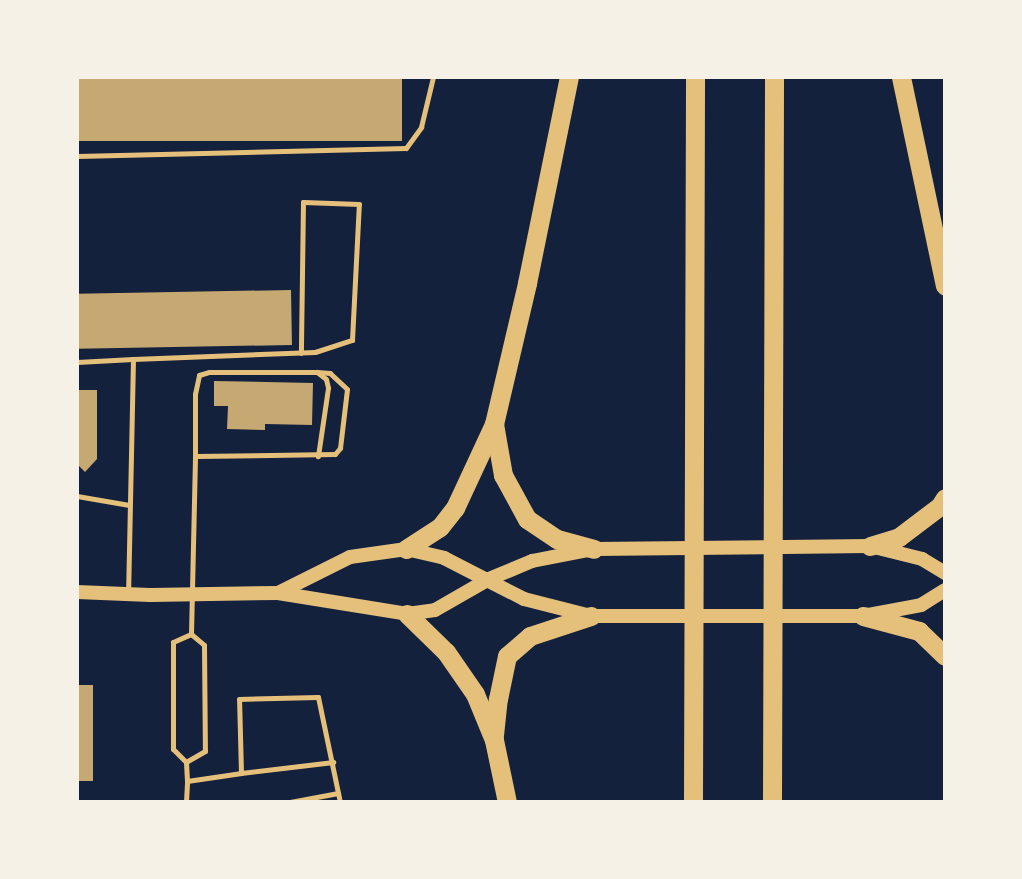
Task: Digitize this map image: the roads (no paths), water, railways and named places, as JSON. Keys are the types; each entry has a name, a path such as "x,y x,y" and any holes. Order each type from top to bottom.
{"highway":[{"path":"406,549 440,527 455,508 494,424 527,283 569,77"},
{"path":"693,802 695,77"},
{"path":"772,802 774,77"},
{"path":"901,77 945,285"},
{"path":"494,424 503,475 527,519 557,539 594,549"},
{"path":"870,546 900,537 940,506 945,498"},
{"path":"407,614 446,652 463,674 494,740 508,802"},
{"path":"494,740 498,699 507,656 530,636 591,616"},
{"path":"863,616 919,631 945,656"}],"main road":[{"path":"77,592 128,595 278,593 407,614 435,610 489,579 532,561 594,549 870,546 922,559 945,573"},
{"path":"278,593 350,557 406,549 444,558 524,598 591,616 863,616 921,605 945,590"}],"lane":[{"path":"77,156 406,148 421,127 433,77"},
{"path":"77,362 133,359 301,353 315,352 352,340 359,204 303,202 301,353"},
{"path":"128,595 133,359"},
{"path":"191,634 195,394 199,375 209,372 330,373 347,389 340,448 335,454 195,456"},
{"path":"317,372 326,379 328,388 318,456"},
{"path":"77,496 129,505"},
{"path":"186,802 186,762 173,749 173,642 191,634"},
{"path":"186,762 205,751 204,645 191,634"},
{"path":"241,772 239,699 318,697 341,802"},
{"path":"187,781 333,762"},
{"path":"290,802 338,793"}]}
